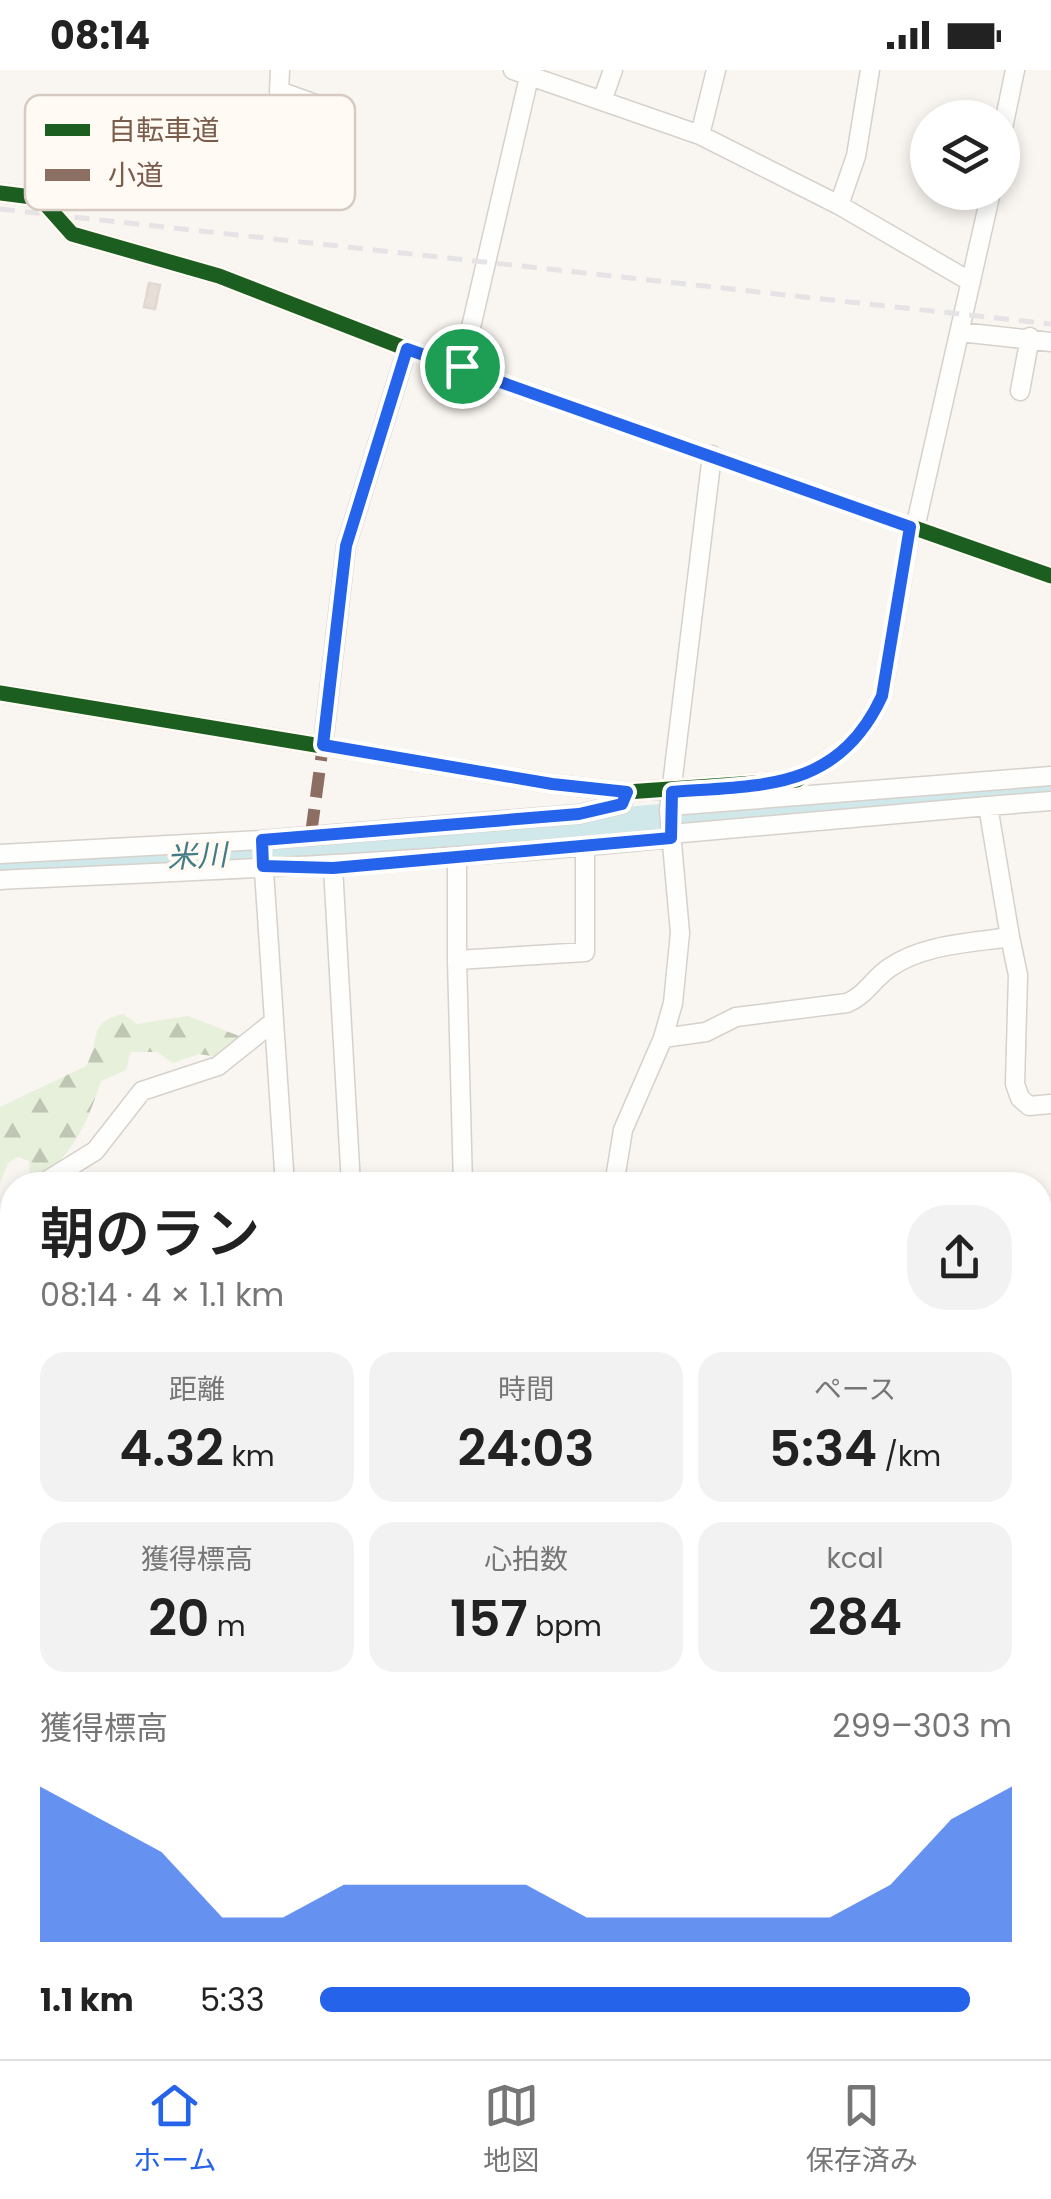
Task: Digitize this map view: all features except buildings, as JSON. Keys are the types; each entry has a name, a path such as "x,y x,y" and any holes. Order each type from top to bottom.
{"street":[{"path":"280,70 280,91 291,95"},
{"path":"602,102 613,70"},
{"path":"700,135 716,70"},
{"path":"838,205 856,156 870,70"},
{"path":"1009,100 1015,70"},
{"path":"462,366 519,72 700,135 838,205 971,282"},
{"path":"0,193 25,196"},
{"path":"51,210 72,234 218,276 407,349 1051,576"},
{"path":"0,880 263,866 333,868 585,847 797,780 852,743 882,696 913,528 987,210"},
{"path":"960,332 1051,342"},
{"path":"1020,391 1030,337"},
{"path":"323,745 346,546 407,349"},
{"path":"616,1172 623,1130 663,1038 672,1003 680,933 670,818 712,455"},
{"path":"0,693 552,784 627,792 670,818 1051,801"},
{"path":"670,818 1051,776"},
{"path":"0,854 262,840 579,814 622,804 627,792"},
{"path":"988,806 1018,975 1016,1084 1020,1098 1028,1106 1051,1104"},
{"path":"262,840 284,1172"},
{"path":"457,960 584,952 585,847"},
{"path":"457,859 463,1172"},
{"path":"333,868 349,1172"},
{"path":"663,1038 706,1032 736,1017 847,1003 859,998 886,969 907,958 937,948 1010,937"},
{"path":"61,1172 96,1151 142,1091 218,1066 273,1022"}],"green space":[{"path":"123,1014 137,1024 188,1016 239,1036 218,1057 199,1054 173,1063 157,1052 131,1052 126,1070 101,1081 84,1125 59,1161 47,1172 30,1172 29,1161 18,1157 0,1172 0,1107 86,1066 99,1027"}],"waterway":[{"name":"米川","path":"0,867 311,849 863,800 1051,789"}],"railway":[{"path":"0,209 1051,324"}],"marked path":[{"path":"311,834 323,745"}],"cycle path":[{"path":"0,193 25,196"},
{"path":"51,210 72,234 219,276 407,349 1051,576"},
{"path":"0,693 552,784 627,792 797,780 852,743 882,696 911,527"}],"route":[{"path":"407,349 462,366 910,527 882,696 852,743 797,780 672,792 671,838 333,868 263,866 262,840 579,814 622,804 627,792 552,784 323,745 346,546 357,500 407,349"}]}
